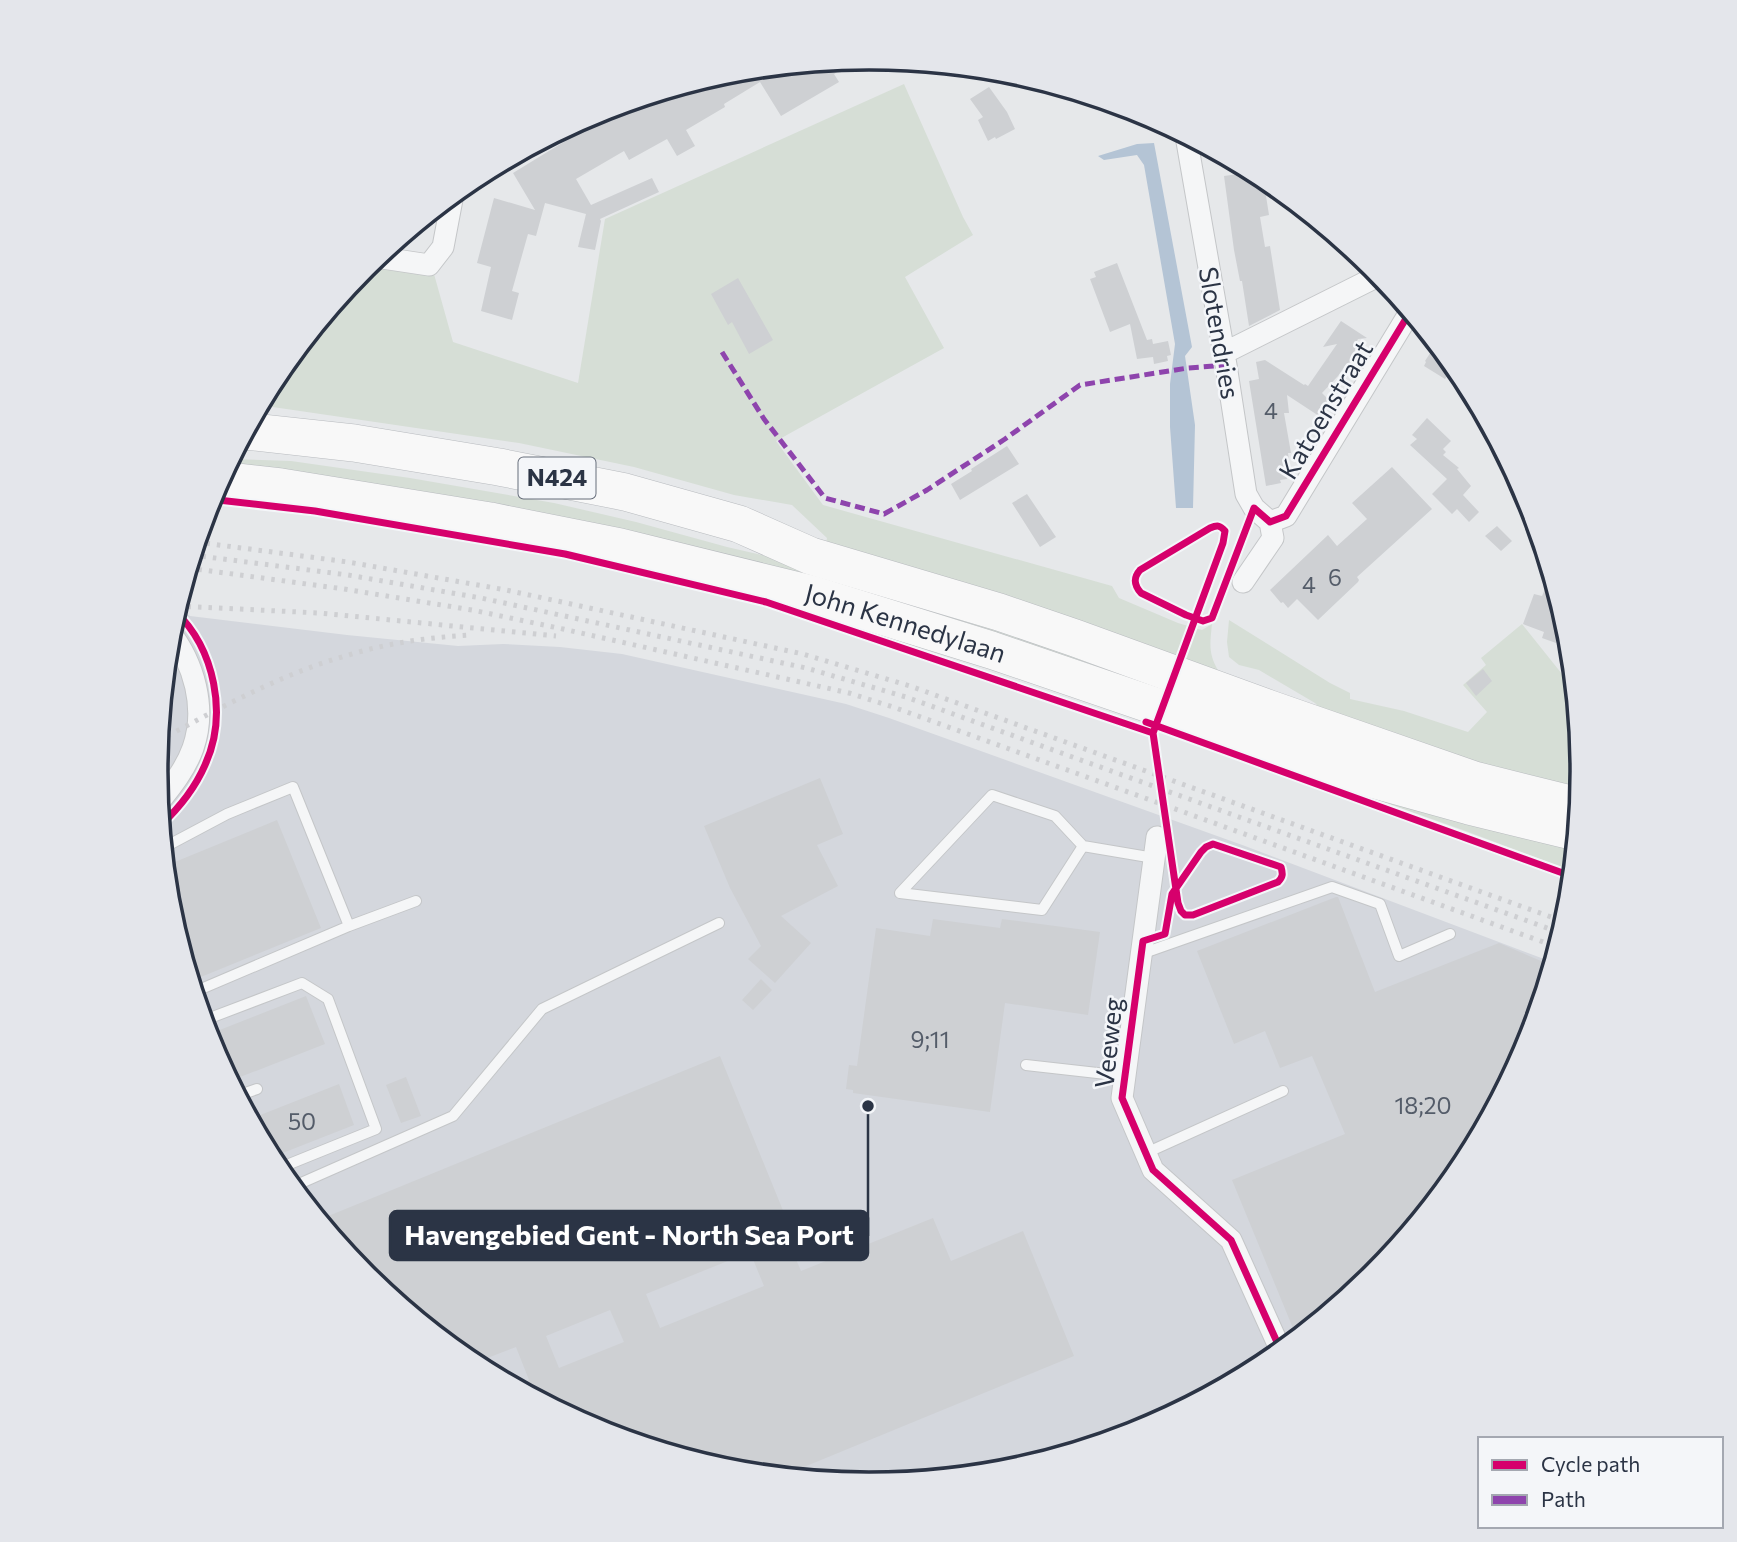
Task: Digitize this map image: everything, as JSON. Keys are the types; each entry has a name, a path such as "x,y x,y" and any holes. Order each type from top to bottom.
{"highway":[{"name":"John Kennedylaan","path":"255,432 354,443 499,467 625,492 727,520 811,556 999,612 1462,775 1569,804"},
{"name":"John Kennedylaan","path":"231,481 281,487 503,524 620,547 811,594 991,650 1357,775 1567,830"}],"street":[{"name":"Slotendries","path":"1188,147 1246,494 1254,509 1270,522"},
{"path":"390,259 429,265 443,247 450,209"},
{"path":"1224,353 1369,280"},
{"name":"Katoenstraat","path":"1270,522 1286,516 1405,320"},
{"path":"1243,582 1273,538 1270,522"},
{"path":"168,790 189,758 198,720 194,676 179,644"},
{"name":"Veeweg","path":"1155,847 1122,1098 1153,1170 1231,1240 1276,1341"}],"lane":[{"path":"171,844 227,814 293,787 349,926"},
{"path":"1083,846 1042,910 900,893 992,795 1055,816 1083,846 1155,847"},
{"path":"1141,954 1332,887 1380,904 1399,956 1450,934"},
{"path":"203,988 349,926 416,901"},
{"path":"302,1183 453,1116 542,1009 719,923"},
{"path":"213,1017 302,983 328,999 376,1129 289,1164"},
{"path":"1026,1065 1124,1076"},
{"path":"246,1093 257,1089"},
{"path":"1146,1153 1283,1091"}],"shaded area":[{"path":"904,84 973,235 905,277 944,348 776,441 823,505 1112,586 1119,598 1178,623 1202,630 1212,624 1211,649 1219,672 825,548 827,538 792,505 734,495 634,467 519,443 270,407 312,344 380,269 434,274 453,342 578,383 605,219"},
{"path":"241,459 291,461 554,503 636,522 800,564 1266,719 1083,669 234,473"},
{"path":"186,613 190,616 347,635 458,646 503,644 622,654 846,704 1245,846 1544,959 1516,1039 1476,1122 1425,1198 1396,1233 1331,1298 1258,1354 1179,1400 1094,1435 1005,1459 914,1470 823,1470 732,1459 643,1435 600,1419 558,1400 479,1354 406,1298 373,1267 312,1198 286,1160 261,1121 221,1039 191,952 181,908 173,862 168,771 173,680 181,634"},
{"path":"1229,620 1350,693 1350,699 1404,711 1468,732 1487,712 1463,685 1486,665 1481,658 1522,624 1563,676 1568,725 1569,792 1328,717 1315,703 1259,670 1239,665 1229,657"},
{"path":"1259,758 1566,842 1563,868"}],"water":[{"path":"1154,143 1192,347 1185,356 1195,425 1193,508 1176,508 1170,427 1170,384 1175,344 1144,165 1137,155 1104,160 1098,156 1137,144"}],"building":[{"path":"838,71 834,74 839,82 781,116 760,82 686,130 695,146 677,156 667,139 629,160 624,151 576,179 591,205 652,178 659,192 600,219 595,250 578,247 586,214 545,203 536,236 528,234 512,291 519,293 512,320 481,311 491,267 477,263 494,198 535,210 513,173 580,132 643,107 732,83"},
{"path":"989,87 1007,112 1015,129 988,141 978,120 983,117 970,99"},
{"path":"1236,174 1266,194 1269,215 1260,217 1265,247 1270,246 1280,310 1249,326 1234,250 1224,176"},
{"path":"1117,263 1147,340 1152,339 1153,344 1168,341 1171,355 1167,356 1168,361 1154,364 1153,357 1137,359 1130,324 1110,332 1090,279 1096,277 1094,272"},
{"path":"738,278 773,340 749,354 732,322 728,325 711,294"},
{"path":"1341,321 1367,338 1358,339 1356,343 1364,348 1352,366 1347,363 1322,393 1329,400 1319,416 1287,395 1289,413 1284,413 1291,453 1288,453 1290,468 1287,479 1266,486 1249,381 1259,379 1256,362 1265,360 1308,386 1337,344 1323,347"},
{"path":"1431,352 1447,376 1445,379 1424,366"},
{"path":"1427,418 1451,441 1443,449 1446,452 1443,455 1459,468 1457,469 1471,486 1463,495 1479,512 1469,522 1457,509 1452,514 1432,494 1447,479 1410,445 1417,439 1412,435"},
{"path":"1007,446 1019,464 960,500 951,484"},
{"path":"1392,467 1432,509 1357,577 1358,582 1318,620 1297,599 1288,608 1281,603 1270,590 1328,535 1337,546 1367,519 1352,503"},
{"path":"1027,494 1056,537 1040,547 1012,503"},
{"path":"1497,526 1512,541 1501,551 1485,536"},
{"path":"1546,589 1556,643 1542,638 1544,632 1523,624 1534,594 1542,596"},
{"path":"1483,669 1492,681 1476,696 1466,683"},
{"path":"820,778 843,834 817,845 838,886 781,916 811,943 775,983 748,959 761,946 730,888 704,826"},
{"path":"277,820 321,928 199,978 181,908 173,863"},
{"path":"1338,897 1375,992 1499,943 1543,962 1516,1039 1497,1081 1476,1122 1451,1160 1425,1198 1396,1233 1331,1298 1293,1328 1232,1180 1345,1134 1312,1056 1280,1068 1265,1031 1234,1044 1197,951"},
{"path":"933,919 1000,928 1002,919 1100,932 1088,1015 1005,1003 990,1112 853,1093 853,1090 846,1089 849,1065 857,1066 876,928 930,936"},
{"path":"761,979 772,990 753,1010 742,1000"},
{"path":"306,996 325,1044 239,1078 218,1031"},
{"path":"720,1056 793,1235 787,1238 801,1271 933,1218 951,1261 1023,1231 1074,1356 801,1468 732,1459 643,1435 600,1419 525,1382 529,1380 516,1347 486,1358 479,1354 406,1298 373,1267 327,1216","holes":["750,1252 764,1286 660,1328 646,1294","610,1310 624,1342 559,1368 546,1336"]},
{"path":"406,1077 421,1116 401,1123 386,1085"},
{"path":"339,1084 354,1125 282,1153 258,1116"}],"railway":[{"path":"206,543 348,562 506,590 803,654 910,686 1554,918"},
{"path":"202,556 348,575 481,598 806,668 906,697 1551,929"},
{"path":"198,569 472,610 849,693 1548,944"},
{"path":"187,607 319,613 556,636"},
{"path":"169,735 249,694 320,664 393,644 473,635"}],"marked path":[{"path":"722,352 764,419 825,498 884,514 927,490 1005,439 1080,385 1188,368 1226,365"}],"cycle path":[{"path":"1195,618 1203,621 1212,618 1254,508 1270,522 1286,516 1405,320"},
{"path":"222,500 315,511 565,554 766,602 1153,733"},
{"path":"1218,526 1225,531 1223,543 1195,618 1141,593 1135,579 1140,570 1210,528 1218,526"},
{"path":"1176,888 1153,733 1195,618"},
{"path":"169,817 201,773 212,746 216,725 214,684 208,663 200,644 184,621"},
{"path":"1146,722 1562,873"},
{"path":"1213,844 1281,867 1282,874 1278,882 1193,915 1185,915 1181,911 1176,888 1201,852 1213,844"},
{"path":"1176,888 1172,894 1165,934 1143,941 1122,1098 1153,1170 1231,1240 1276,1341"}],"place":[{"name":"Havengebied Gent - North Sea Port","path":"868,1106"}]}
